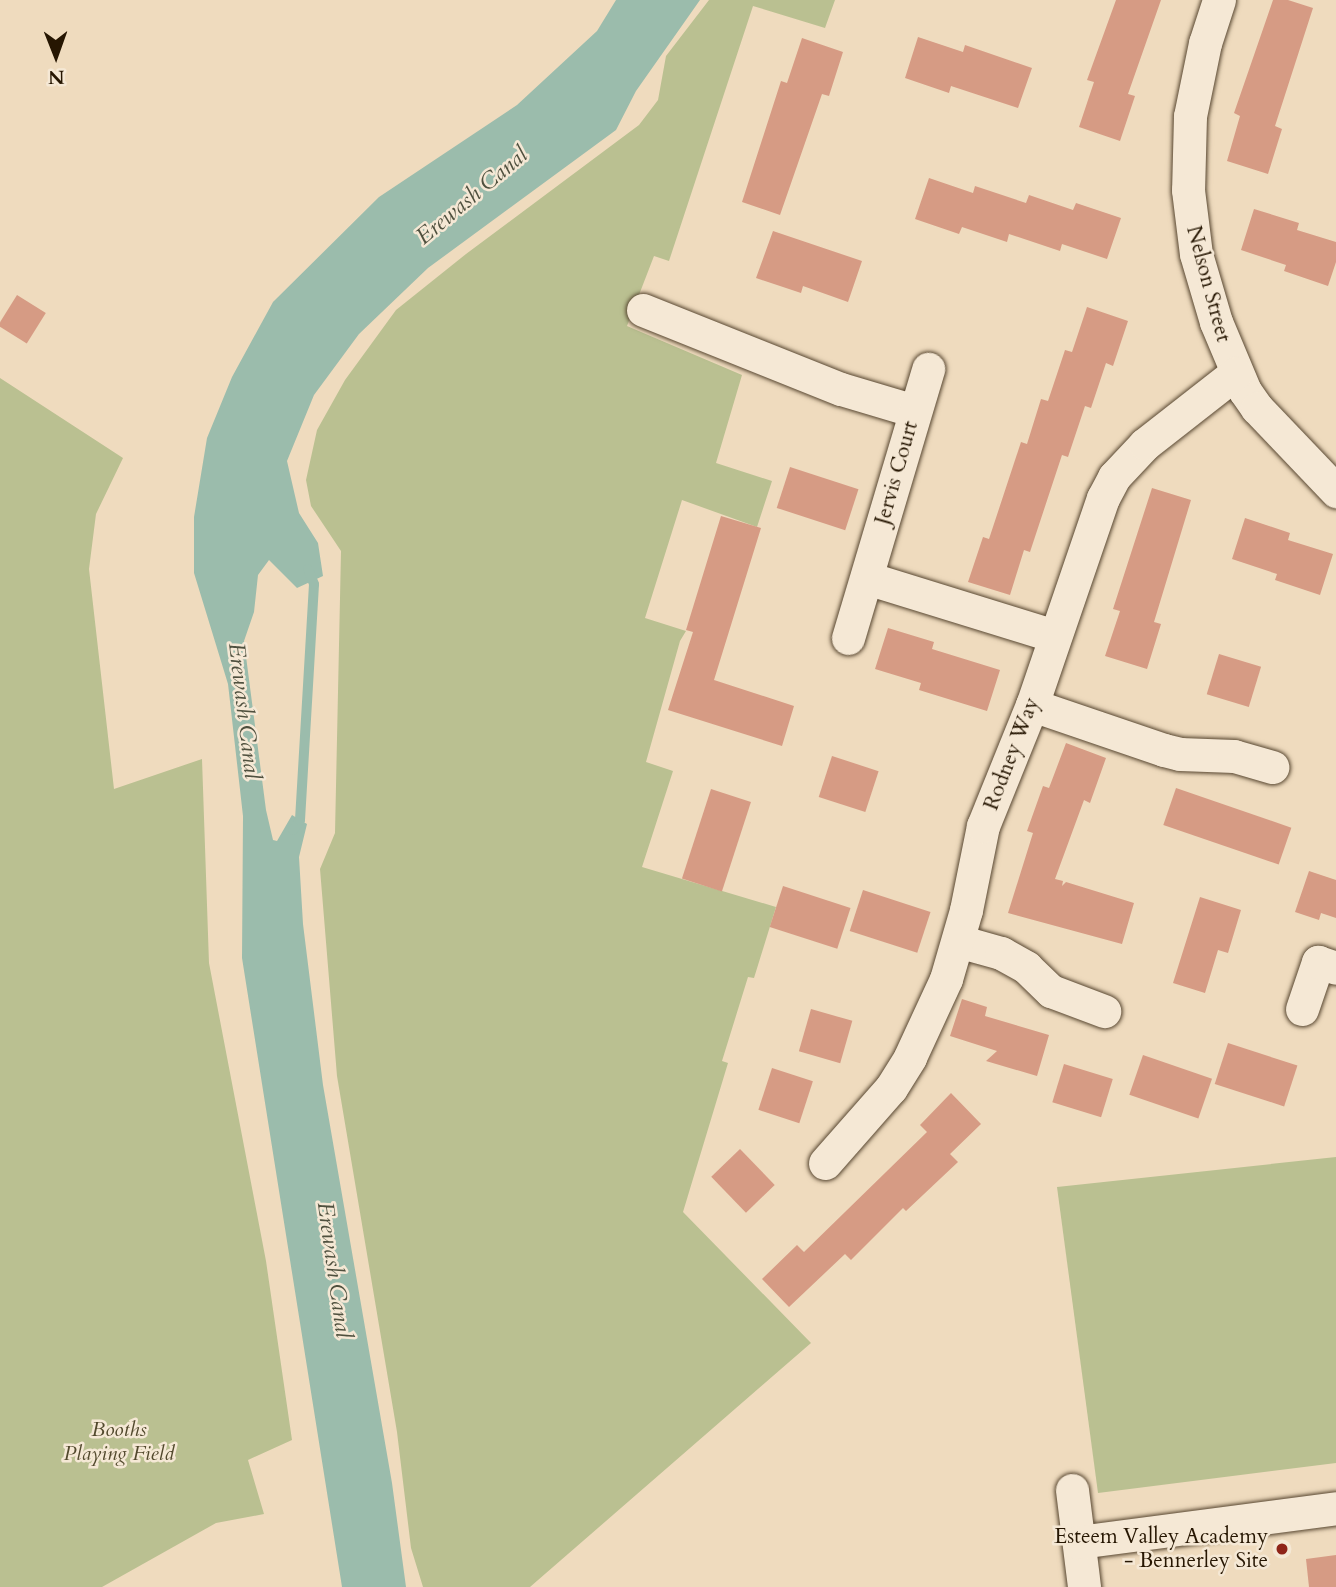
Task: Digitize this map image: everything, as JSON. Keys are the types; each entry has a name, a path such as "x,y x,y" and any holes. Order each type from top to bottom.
{"street":[{"name":"Nelson Street","path":"1219,0 1205,43 1190,116 1188,190 1196,254 1216,322 1236,373 1257,408 1336,491"},
{"path":"643,310 841,389 915,411"},
{"name":"Jervis Court","path":"848,638 928,369"},
{"name":"Rodney Way","path":"825,1163 891,1088 910,1057 946,979 958,941 983,826 1032,705 1095,513 1114,477 1144,444 1236,373"},
{"path":"867,578 1054,636"},
{"path":"1032,705 1172,752 1234,756 1272,767"},
{"path":"958,941 1008,957 1026,967 1051,990 1108,1011"},
{"path":"1302,1009 1318,962 1336,968"},
{"path":"1072,1490 1084,1587"},
{"path":"1079,1542 1336,1508"}],"green space":[{"path":"709,0 835,0 825,28 753,6 669,261 654,256 627,326 742,375 716,463 772,481 757,527 682,500 645,618 686,631 680,641 646,762 673,771 642,867 776,907 754,978 748,977 722,1061 728,1063 683,1212 811,1343 530,1587 423,1587 411,1548 397,1432 337,1076 320,869 335,833 341,551 311,506 306,480 317,430 345,380 396,310 466,254 639,125 658,100 666,56"},
{"name":"Booths Playing Field","path":"0,378 123,458 96,514 89,569 114,789 202,759 209,963 266,1261 292,1440 248,1460 264,1514 216,1523 102,1587 0,1587"},
{"path":"1336,1157 1336,1463 1098,1493 1057,1187"}],"water":[{"name":"Erewash Canal","path":"616,0 700,0 636,91 616,130 428,268 359,334 314,395 287,461 299,513 318,543 323,576 297,588 269,560 258,575 254,612 244,641 266,810 273,840 277,841 292,815 307,824 299,857 303,924 323,1085 392,1483 406,1587 342,1587 242,958 243,816 228,684 194,573 194,517 207,438 232,377 273,302 379,197 517,105 597,31"}],"building":[{"path":"1116,0 1161,0 1128,94 1135,96 1120,141 1079,127 1094,82 1087,80"},
{"path":"1273,0 1288,0 1313,8 1275,126 1282,129 1268,174 1227,161 1240,116 1234,113"},
{"path":"918,37 963,52 965,45 1032,68 1018,108 951,86 949,93 905,78"},
{"path":"802,38 843,52 829,96 822,94 780,215 742,202 781,81 787,83"},
{"path":"929,178 973,193 975,186 1026,203 1029,195 1073,210 1076,203 1121,218 1107,259 1062,244 1060,251 1009,234 1007,242 962,227 959,234 915,219"},
{"path":"1254,209 1299,223 1297,230 1336,242 1336,262 1328,286 1284,271 1286,265 1241,250"},
{"path":"773,231 862,261 848,302 803,286 801,293 756,278"},
{"path":"17,295 46,313 27,344 0,327 0,322"},
{"path":"1087,307 1128,321 1113,366 1106,363 1091,408 1085,406 1068,457 1062,455 1030,552 1024,550 1010,595 968,582 983,537 989,539 1021,442 1027,444 1041,399 1048,401 1065,350 1072,352"},
{"path":"790,467 858,489 845,530 777,508"},
{"path":"1152,488 1191,500 1154,622 1161,624 1147,669 1105,656 1120,611 1113,609"},
{"path":"721,516 761,528 714,680 794,706 782,746 668,710 693,632 686,630"},
{"path":"1245,518 1290,533 1288,540 1333,554 1320,595 1275,580 1277,574 1232,559"},
{"path":"888,628 934,642 932,649 1000,670 987,711 919,690 921,683 875,669"},
{"path":"1219,654 1261,667 1249,707 1207,694"},
{"path":"1066,743 1106,758 1090,803 1084,800 1055,879 1063,881 1062,886 1066,882 1134,903 1122,944 1008,913 1033,833 1027,831 1043,786 1049,788"},
{"path":"832,756 879,771 865,812 819,797"},
{"path":"1176,788 1291,828 1279,865 1163,825"},
{"path":"711,789 751,802 722,891 682,878"},
{"path":"1309,871 1336,880 1336,918 1321,913 1319,920 1295,912"},
{"path":"783,886 851,908 837,949 770,927"},
{"path":"863,890 931,912 917,953 850,931"},
{"path":"1200,897 1241,910 1228,953 1218,950 1205,993 1173,983"},
{"path":"962,999 987,1007 985,1016 1049,1035 1037,1076 986,1061 997,1051 950,1036"},
{"path":"811,1009 852,1021 840,1063 799,1051"},
{"path":"1228,1043 1297,1066 1284,1106 1215,1084"},
{"path":"1143,1055 1212,1079 1198,1118 1129,1095"},
{"path":"1064,1064 1113,1079 1101,1117 1052,1102"},
{"path":"772,1068 813,1081 799,1123 758,1110"},
{"path":"951,1093 981,1124 950,1154 958,1162 906,1211 903,1208 851,1260 845,1254 789,1307 762,1279 797,1245 804,1252 927,1132 920,1125"},
{"path":"740,1149 775,1185 746,1213 711,1177"},
{"path":"1336,1555 1336,1587 1309,1587 1306,1559"}],"waterway":[{"path":"293,830 300,820 314,584 308,569"}],"place":[{"name":"Esteem Valley Academy - Bennerley Site","path":"1282,1549"}]}
